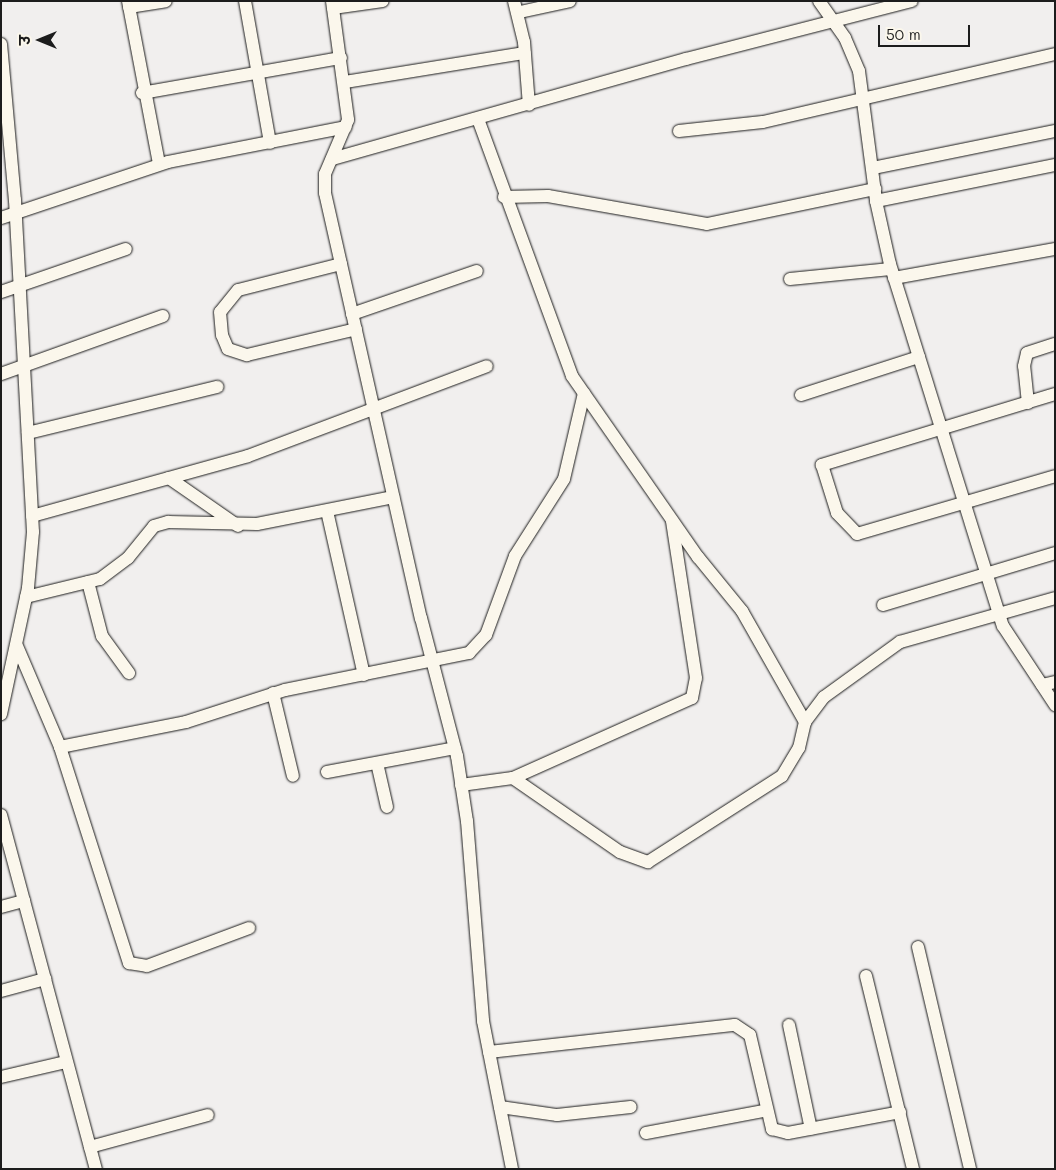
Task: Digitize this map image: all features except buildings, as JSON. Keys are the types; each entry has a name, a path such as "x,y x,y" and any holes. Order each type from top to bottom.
{"street":[{"path":"158,164 142,93 129,4 166,1"},
{"path":"245,1 270,142"},
{"path":"383,1 332,5 345,82 346,127 325,174 325,193 393,497 432,662 455,748 462,785 489,1052 512,1169"},
{"path":"529,105 525,53 517,6 570,1"},
{"path":"819,1 854,55 863,97 876,195 893,273 1000,614 1013,647 1049,683 1055,705"},
{"path":"332,159 912,1"},
{"path":"1,44 16,213 17,287 32,516 26,597 17,646 6,671 1,714"},
{"path":"345,82 525,53"},
{"path":"679,131 763,122 863,97 1055,54"},
{"path":"142,93 341,58"},
{"path":"478,119 561,354 584,393 672,519 742,611 805,722"},
{"path":"1,218 158,164 346,127"},
{"path":"873,168 1055,131"},
{"path":"504,197 548,196 707,224 1055,165"},
{"path":"1,292 126,249"},
{"path":"790,279 893,273 1055,249"},
{"path":"341,264 238,290 220,312 222,335 228,350 247,355 356,329"},
{"path":"352,314 477,271"},
{"path":"1,374 163,316"},
{"path":"1028,403 1024,366 1028,353 1055,344"},
{"path":"801,395 919,358"},
{"path":"32,516 169,478 374,412 487,366"},
{"path":"28,433 217,387"},
{"path":"60,747 186,722 273,693 470,653 486,634 515,556 564,480 584,393"},
{"path":"1055,394 822,465 837,512 857,534 1055,476"},
{"path":"169,478 238,526"},
{"path":"26,597 88,582 113,572 154,526 168,522 238,526 393,497"},
{"path":"327,510 364,675"},
{"path":"462,785 513,778 692,698 696,678 672,519"},
{"path":"883,604 1055,553"},
{"path":"88,582 102,636 129,673"},
{"path":"513,778 620,852 648,862 782,776 799,748 805,722 824,697 900,642 1055,598"},
{"path":"17,646 60,747 129,963 147,966 249,928"},
{"path":"273,693 293,776"},
{"path":"327,772 455,748"},
{"path":"377,763 387,807"},
{"path":"1,816 96,1169"},
{"path":"1,907 24,901"},
{"path":"918,947 970,1169"},
{"path":"866,976 913,1169"},
{"path":"1,991 45,979"},
{"path":"489,1052 735,1025 750,1035 767,1124 778,1132 810,1129 900,1112"},
{"path":"788,1025 810,1129"},
{"path":"1,1077 66,1062"},
{"path":"500,1107 557,1115 630,1107"},
{"path":"646,1133 764,1111"},
{"path":"90,1147 208,1116"}]}
